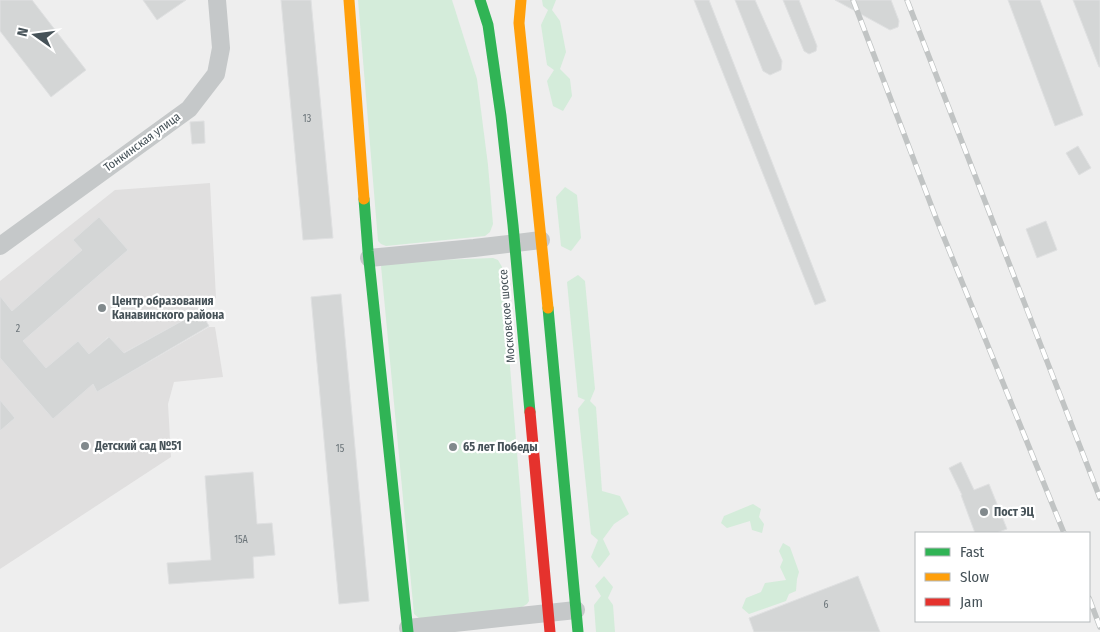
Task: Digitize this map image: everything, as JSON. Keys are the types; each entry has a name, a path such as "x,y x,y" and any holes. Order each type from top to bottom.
{"main road":[{"path":"348,0 369,258 408,630"},
{"name":"Московское шоссе","path":"480,0 488,25 501,116 550,632"},
{"path":"486,0 488,25"},
{"path":"513,0 519,23"},
{"path":"520,0 519,23 578,632"}],"street":[{"name":"Тонкинская улица","path":"0,246 189,109 216,74 221,48 217,0"},
{"path":"369,258 541,240"},
{"path":"408,630 576,610"}],"shaded area":[{"path":"210,183 216,298 200,311 123,353 108,337 89,354 78,341 61,356 92,383 97,392 209,327 215,327 223,377 174,382 168,404 171,457 0,569 0,281 115,190"}],"green space":[{"path":"358,0 452,0 477,79 488,165 493,224 490,232 485,236 386,246 378,241"},
{"path":"542,0 556,0 552,10 560,21 566,52 560,69 570,79 572,96 563,111 553,106 547,81 554,70 547,65 541,25 548,10 543,6"},
{"path":"565,187 577,195 581,238 571,251 561,246 556,197"},
{"path":"493,258 498,260 502,267 529,601 522,607 425,619 419,618 414,614 381,266 385,262"},
{"path":"578,275 585,281 595,389 590,401 596,407 602,491 620,496 629,514 614,524 603,539 610,554 599,568 591,557 598,540 591,534 578,409 585,400 578,397 567,282"},
{"path":"753,504 761,509 759,517 764,524 762,533 752,530 750,521 727,528 721,523 724,516"},
{"path":"783,543 790,547 799,572 796,591 789,594 786,601 749,614 742,608 746,598 761,592 765,583 786,580 780,567 783,560 779,551"},
{"path":"604,576 613,587 608,598 613,605 615,632 596,632 594,605 601,596 595,586"}],"building":[{"path":"0,0 32,0 86,70 51,97 0,31"},
{"path":"143,0 186,0 157,20"},
{"path":"281,0 311,0 333,238 303,240"},
{"path":"694,0 709,0 826,301 815,305"},
{"path":"735,0 755,0 782,61 781,70 770,75 763,71"},
{"path":"783,0 799,0 817,46 816,51 809,54 804,51"},
{"path":"835,0 891,0 899,21 898,27 890,30"},
{"path":"1008,0 1040,0 1083,115 1055,126"},
{"path":"1073,0 1100,0 1100,67 1099,67"},
{"path":"204,121 205,143 192,144 190,122"},
{"path":"1078,146 1091,168 1079,175 1066,153"},
{"path":"99,217 128,250 23,341 46,368 78,341 89,354 109,337 124,353 200,311 209,326 97,392 93,384 53,419 0,358 0,296 12,311 82,250 73,240"},
{"path":"1046,221 1057,250 1037,258 1026,229"},
{"path":"341,294 369,601 339,604 311,297"},
{"path":"0,400 15,418 0,431"},
{"name":"Пост ЭЦ","path":"961,462 974,490 989,484 1007,529 999,532 975,532 962,495 949,468"},
{"path":"253,472 257,524 272,523 275,555 253,557 254,578 169,584 167,563 211,560 205,476"},
{"path":"858,576 880,632 754,632 749,618"}],"railway":[{"path":"853,0 936,218 1064,532"},
{"path":"907,0 1100,498"},
{"path":"1090,601 1100,627"}],"traffic: fast":[{"path":"480,0 488,25 501,116 530,412"},
{"path":"364,199 408,632"},
{"path":"548,308 578,632"}],"traffic: slow":[{"path":"349,0 364,199"},
{"path":"521,0 519,23 548,308"}],"traffic: jam":[{"path":"530,412 550,632"}],"place":[{"name":"Центр образования Канавинского района","path":"102,308"},
{"name":"Детский сад №51","path":"85,446"},
{"name":"65 лет Победы","path":"453,447"},
{"name":"Пост ЭЦ","path":"984,512"}]}
